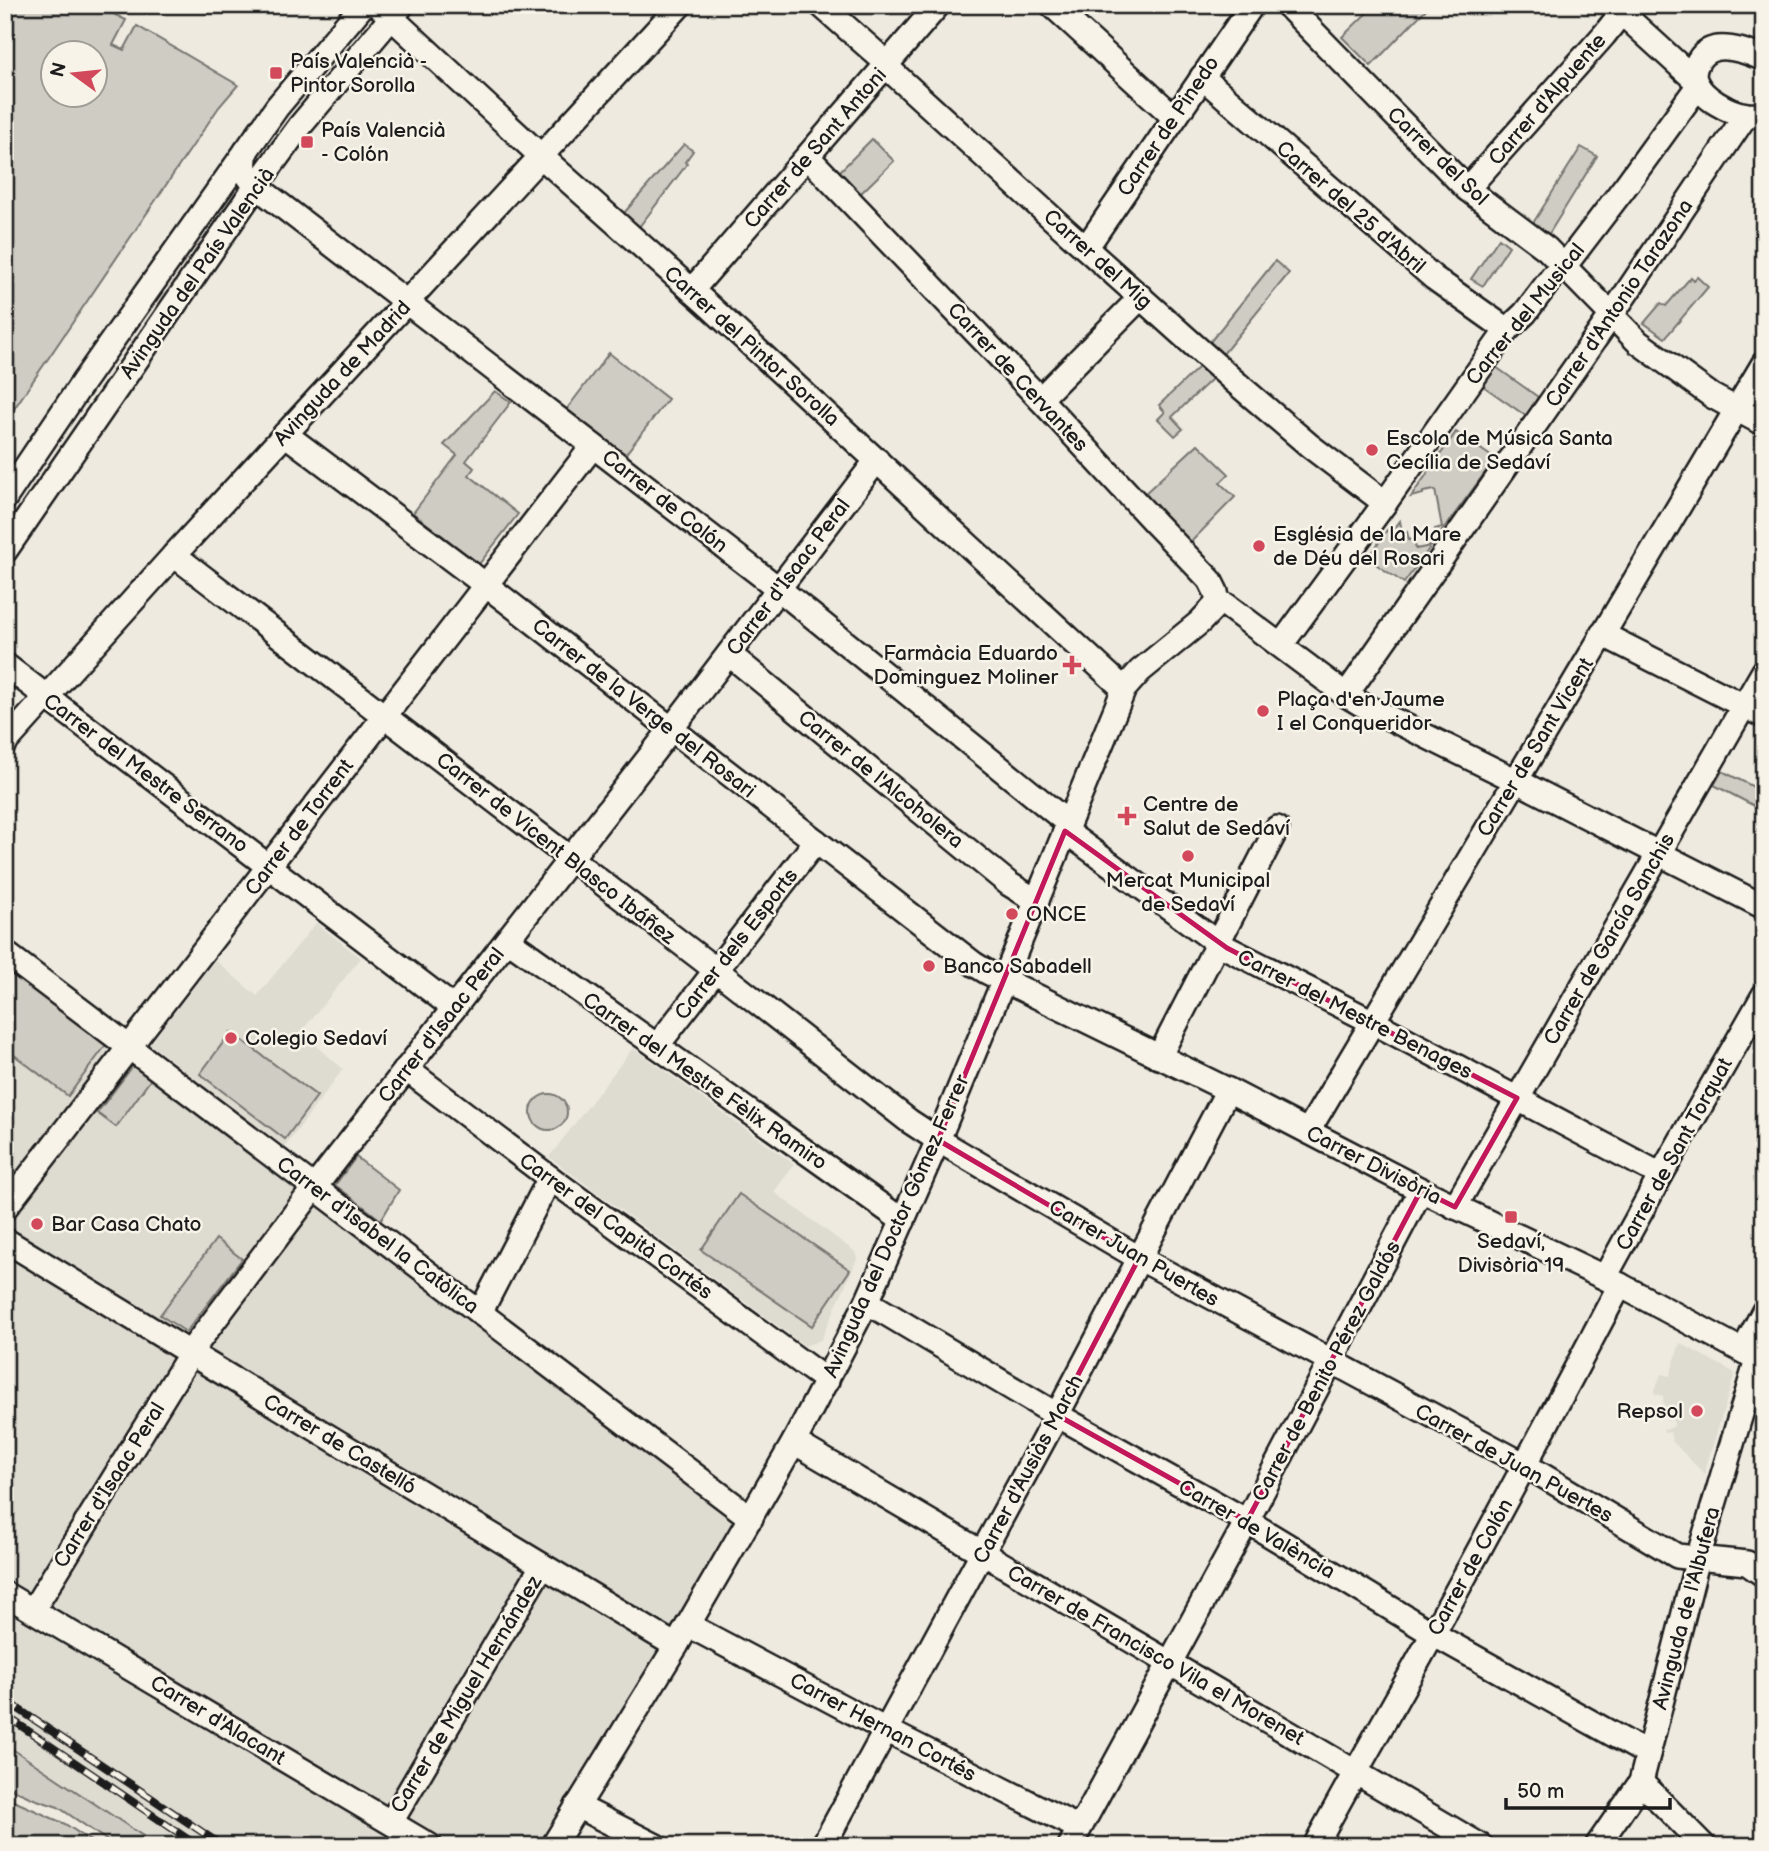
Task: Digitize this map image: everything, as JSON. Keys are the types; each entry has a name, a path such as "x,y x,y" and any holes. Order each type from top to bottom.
{"street":[{"name":"Avinguda del País Valencià","path":"5,498 276,107 363,5"},
{"name":"Avinguda de Madrid","path":"5,743 174,555 680,5"},
{"name":"Carrer del Mig","path":"821,5 1141,298 1310,446 1385,503"},
{"name":"Carrer de Sant Antoni","path":"692,290 938,5"},
{"path":"1052,5 1174,117"},
{"name":"Carrer de Pinedo","path":"1086,248 1252,5"},
{"name":"Carrer del Sol","path":"1287,5 1467,190 1546,249 1637,342 1712,396 1764,424"},
{"path":"1619,8 1696,82 1709,98 1726,108 1755,115"},
{"name":"Carrer d'Alpuente","path":"1467,190 1595,45 1619,8"},
{"name":"Avinguda del País Valencià","path":"5,551 256,186 391,9"},
{"name":"Carrer del Pintor Sorolla","path":"391,9 542,157 692,290 1124,689"},
{"path":"1663,51 1680,55 1702,55 1725,48 1764,59"},
{"name":"Carrer del Musical","path":"1281,645 1507,330 1563,268 1627,184 1696,82 1694,71 1702,55"},
{"name":"Carrer del 25 d'Abril","path":"1202,77 1434,278 1507,330"},
{"name":"Carrer d'Antonio Tarazona","path":"1346,695 1755,115"},
{"path":"246,151 244,167 256,186"},
{"name":"Carrer de Cervantes","path":"808,157 1210,580 1218,603"},
{"name":"Carrer de Colón","path":"256,186 779,589 1066,827"},
{"path":"1040,399 1141,298"},
{"name":"Carrer de Sant Vicent","path":"1308,1131 1764,363"},
{"name":"Carrer de la Verge del Rosari","path":"285,434 672,728 974,964 1004,980"},
{"name":"Carrer de Torrent","path":"5,1208 593,446"},
{"name":"Carrer d'Isaac Peral","path":"33,1610 190,1353 877,460"},
{"name":"Carrer de Vicent Blasco Ibáñez","path":"174,555 909,1121 938,1140"},
{"path":"1124,689 1140,671 1200,622 1218,603 1226,605 1346,695 1764,907"},
{"path":"1602,634 1764,716"},
{"name":"Carrer de l'Alcoholera","path":"729,654 1009,884 1037,901"},
{"name":"Carrer del Mestre Serrano","path":"5,665 454,1008"},
{"name":"Carrer de García Sanchis","path":"1455,1207 1764,671"},
{"name":"Avinguda del Doctor Gómez Ferrer","path":"553,1846 751,1518 827,1381 867,1302 938,1140 1124,689"},
{"name":"Carrer del Mestre Benages","path":"1066,827 1219,944 1373,1022 1661,1175"},
{"path":"1159,1057 1277,828"},
{"name":"Carrer dels Esports","path":"657,1046 816,841"},
{"name":"Carrer del Mestre Fèlix Ramiro","path":"508,940 903,1221"},
{"name":"Carrer d'Isabel la Catòlica","path":"5,953 751,1518"},
{"name":"Carrer Divisòria","path":"1004,980 1228,1090 1455,1207 1612,1281 1755,1359"},
{"name":"Carrer de Sant Torquat","path":"1612,1281 1661,1175 1764,995"},
{"name":"Carrer del Capità Cortés","path":"406,1069 827,1381"},
{"name":"Carrer d'Ausiàs March","path":"823,1846 1057,1415 1228,1090"},
{"name":"Carrer Juan Puertes","path":"938,1140 1139,1258 1331,1363"},
{"path":"480,1312 550,1178"},
{"name":"Carrer de Benito Pérez Galdós","path":"1075,1837 1247,1521 1421,1190"},
{"name":"Carrer de Castelló","path":"5,1240 676,1646"},
{"name":"Carrer de Colón","path":"1315,1846 1525,1465 1612,1281"},
{"name":"Carrer de València","path":"867,1302 1057,1415 1247,1521 1433,1634 1647,1754"},
{"name":"Avinguda de l'Albufera","path":"1597,1846 1641,1782 1698,1558 1755,1359 1764,1311"},
{"name":"Carrer de Juan Puertes","path":"1331,1363 1525,1465 1677,1556 1698,1558"},
{"name":"Carrer de Francisco Vila el Morenet","path":"794,1442 1481,1846"},
{"path":"1698,1558 1747,1563 1764,1575"},
{"name":"Carrer de Miguel Hernández","path":"391,1822 542,1566"},
{"name":"Carrer d'Alacant","path":"5,1594 430,1846"},
{"name":"Carrer Hernan Cortés","path":"688,1625 886,1730 1075,1837"},
{"path":"1641,1782 1704,1846"},
{"path":"577,1806 656,1846"}],"highlighted area":[{"path":"1065,831 1227,948 1517,1098 1455,1207 1421,1190 1247,1521 1057,1415 1139,1258 938,1140"}],"shaded area":[{"path":"5,5 95,5 126,20 113,45 124,50 137,26 238,85 219,107 5,422"},
{"path":"1375,5 1430,5 1371,66 1342,37"},
{"path":"872,139 894,161 857,197 836,175"},
{"path":"684,144 693,151 685,162 687,164 639,227 624,213"},
{"path":"1581,147 1597,156 1547,237 1533,223"},
{"path":"1499,238 1509,246 1483,286 1471,279"},
{"path":"1275,261 1289,273 1223,354 1210,342"},
{"path":"1691,277 1694,280 1697,277 1708,287 1665,338 1644,323 1661,303 1666,306"},
{"path":"609,353 668,399 624,456 566,410"},
{"path":"1489,362 1538,397 1526,416 1476,381"},
{"path":"1200,366 1213,378 1172,417 1183,429 1175,436 1158,419 1165,412 1159,405"},
{"path":"495,391 511,402 466,461 474,468 469,475 518,514 479,564 413,513 457,455 444,445"},
{"path":"1456,432 1495,459 1437,538 1435,529 1442,527 1435,490 1411,497"},
{"path":"1198,444 1229,474 1220,483 1235,497 1188,545 1142,496"},
{"path":"1400,521 1402,533 1407,532 1409,540 1414,539 1416,549 1431,546 1404,583 1368,559 1387,530 1391,533"},
{"path":"1722,771 1764,792 1764,811 1714,785"},
{"name":"Colegio Sedaví","path":"316,923 361,958 301,1032 343,1069 285,1147 150,1044 215,960 257,996"},
{"path":"5,953 751,1518 553,1846 159,1846 5,1742"},
{"path":"5,968 106,1045 68,1096 5,1048"},
{"path":"231,1032 317,1096 285,1139 200,1074"},
{"path":"633,1048 794,1164 774,1192 854,1251 858,1257 821,1340 805,1346 549,1157"},
{"path":"133,1066 151,1079 116,1127 97,1113"},
{"path":"549,1094 562,1099 567,1112 562,1125 549,1130 536,1125 531,1112 536,1099"},
{"path":"356,1157 399,1190 381,1220 335,1185"},
{"path":"739,1194 850,1270 812,1326 701,1250"},
{"path":"216,1239 242,1259 186,1332 160,1315"},
{"name":"Repsol","path":"1680,1343 1735,1373 1704,1474 1672,1441 1670,1432 1664,1433 1663,1429 1674,1426 1673,1420 1667,1421 1666,1415 1672,1414 1670,1408 1664,1407 1663,1396 1654,1393 1661,1374 1670,1376"},
{"path":"5,1744 143,1836 136,1846 115,1846 58,1807 5,1786"},
{"path":"5,1797 65,1824 98,1846 5,1846"}],"railway":[{"path":"5,1700 223,1846"},
{"path":"5,1715 198,1846"}],"place":[{"name":"País Valencià - Pintor Sorolla","path":"276,73"},
{"name":"País Valencià - Colón","path":"307,142"},
{"name":"Escola de Música Santa Cecília de Sedaví","path":"1372,450"},
{"name":"Església de la Mare de Déu del Rosari","path":"1259,546"},
{"name":"Farmàcia Eduardo Dominguez Moliner","path":"1072,665"},
{"name":"Plaça d'en Jaume I el Conqueridor","path":"1263,711"},
{"name":"Centre de Salut de Sedaví","path":"1127,816"},
{"name":"Mercat Municipal de Sedaví","path":"1188,856"},
{"name":"ONCE","path":"1012,914"},
{"name":"Banco Sabadell","path":"929,966"},
{"name":"Colegio Sedaví","path":"231,1038"},
{"name":"Sedaví, Divisòria 19","path":"1511,1217"},
{"name":"Bar Casa Chato","path":"37,1224"},
{"name":"Repsol","path":"1697,1411"}]}
